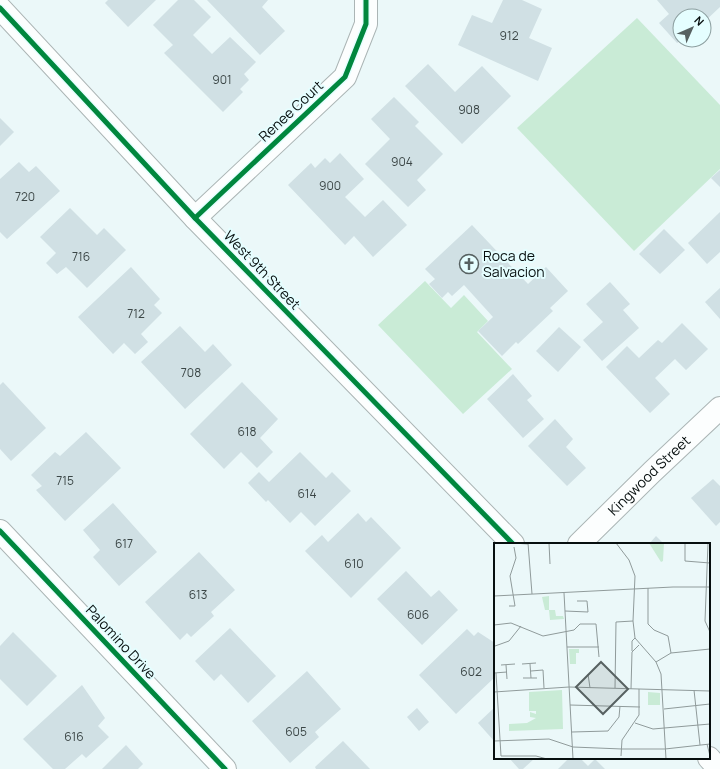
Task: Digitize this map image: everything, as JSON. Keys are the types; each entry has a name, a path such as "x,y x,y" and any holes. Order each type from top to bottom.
{"street":[{"name":"Renee Court","path":"195,218 345,77 366,24 366,0"},
{"name":"West 9th Street","path":"0,8 195,218 512,543"},
{"name":"Kingwood Street","path":"580,543 720,408"},
{"name":"Palomino Drive","path":"0,531 225,769"},
{"path":"710,759 719,769"}],"green space":[{"path":"637,18 720,105 720,169 634,251 517,128"},
{"path":"425,281 451,308 464,295 488,321 477,332 512,369 463,414 378,325"}],"building":[{"path":"108,0 156,0 128,27 105,3"},
{"path":"178,0 194,0 211,17 193,35 212,54 230,37 256,62 244,74 249,80 240,89 243,92 223,112 164,53 173,45 153,25"},
{"path":"207,0 268,0 262,7 285,31 260,55"},
{"path":"503,0 522,0 542,9 529,38 552,48 538,81 458,45 472,15 492,23"},
{"path":"657,0 720,0 720,7 712,14 712,8 672,8 672,37 659,23 669,14"},
{"path":"428,64 455,92 482,66 511,96 462,144 405,86"},
{"path":"394,97 419,122 415,126 443,154 417,180 426,190 408,207 365,164 390,139 371,119"},
{"path":"0,118 14,132 0,146"},
{"path":"340,153 364,179 345,197 365,217 383,200 407,225 373,257 354,236 345,245 288,185 311,163 315,168 325,158 330,163"},
{"path":"19,162 29,172 36,166 60,191 7,239 0,232 0,179"},
{"path":"720,170 720,187 711,178"},
{"path":"70,208 97,235 104,228 126,250 87,288 66,267 57,274 46,263 56,253 40,237"},
{"path":"720,212 720,252 707,264 688,243"},
{"path":"472,225 528,284 546,267 568,291 550,308 553,311 518,344 516,342 502,356 478,331 493,317 464,285 452,296 448,292 442,298 429,284 435,279 425,269"},
{"path":"664,229 685,250 660,274 639,254"},
{"path":"131,267 160,299 154,305 162,313 141,334 148,342 135,354 124,343 113,354 78,317"},
{"path":"610,282 630,304 623,310 639,328 602,361 583,340 603,322 586,304"},
{"path":"720,288 720,319 705,302"},
{"path":"682,323 708,349 686,370 675,359 655,378 670,394 650,413 606,367 627,346 639,358 658,340 662,343"},
{"path":"180,326 205,352 213,344 232,365 185,409 141,362"},
{"path":"559,327 581,347 558,372 536,351"},
{"path":"513,374 532,396 527,400 544,419 523,438 487,399"},
{"path":"3,382 46,428 11,461 0,449 0,385"},
{"path":"242,382 278,419 260,438 273,452 257,468 241,452 224,469 190,434"},
{"path":"555,419 573,439 566,447 586,468 567,486 528,446"},
{"path":"86,432 121,468 65,521 36,490 42,486 31,475 55,452 60,456"},
{"path":"300,452 326,478 332,472 351,491 315,526 301,512 290,523 268,500 266,502 248,483 259,472 269,482"},
{"path":"713,479 720,486 720,522 716,526 691,498"},
{"path":"113,503 157,552 119,586 93,557 100,550 83,530"},
{"path":"358,513 366,522 371,517 401,548 351,598 305,551 322,535 328,542"},
{"path":"656,536 663,543 650,543"},
{"path":"199,552 235,590 211,612 214,616 191,637 187,633 180,640 145,602"},
{"path":"406,571 431,597 439,590 458,610 422,645 377,599"},
{"path":"230,628 276,676 248,703 221,674 214,681 195,661"},
{"path":"467,629 474,636 478,632 494,642 494,678 456,714 419,675"},
{"path":"13,632 57,676 27,706 0,679 0,646"},
{"path":"307,671 341,709 315,732 319,737 290,763 252,721"},
{"path":"82,685 105,718 98,726 109,737 86,758 82,754 65,769 53,769 23,739"},
{"path":"417,708 429,722 419,731 407,717"},
{"path":"494,708 494,741 478,723"},
{"path":"343,741 370,769 316,769 315,767"},
{"path":"126,745 143,764 138,769 102,769"},
{"path":"510,759 534,759 523,769 519,769"},
{"path":"568,759 581,759 588,766 595,759 605,769 558,769"}],"cycle path":[{"path":"195,218 345,77 366,24 366,0"},
{"path":"0,8 195,218 512,543"},
{"path":"0,531 225,769"}],"place":[{"name":"Roca de Salvacion","path":"469,264"}]}
